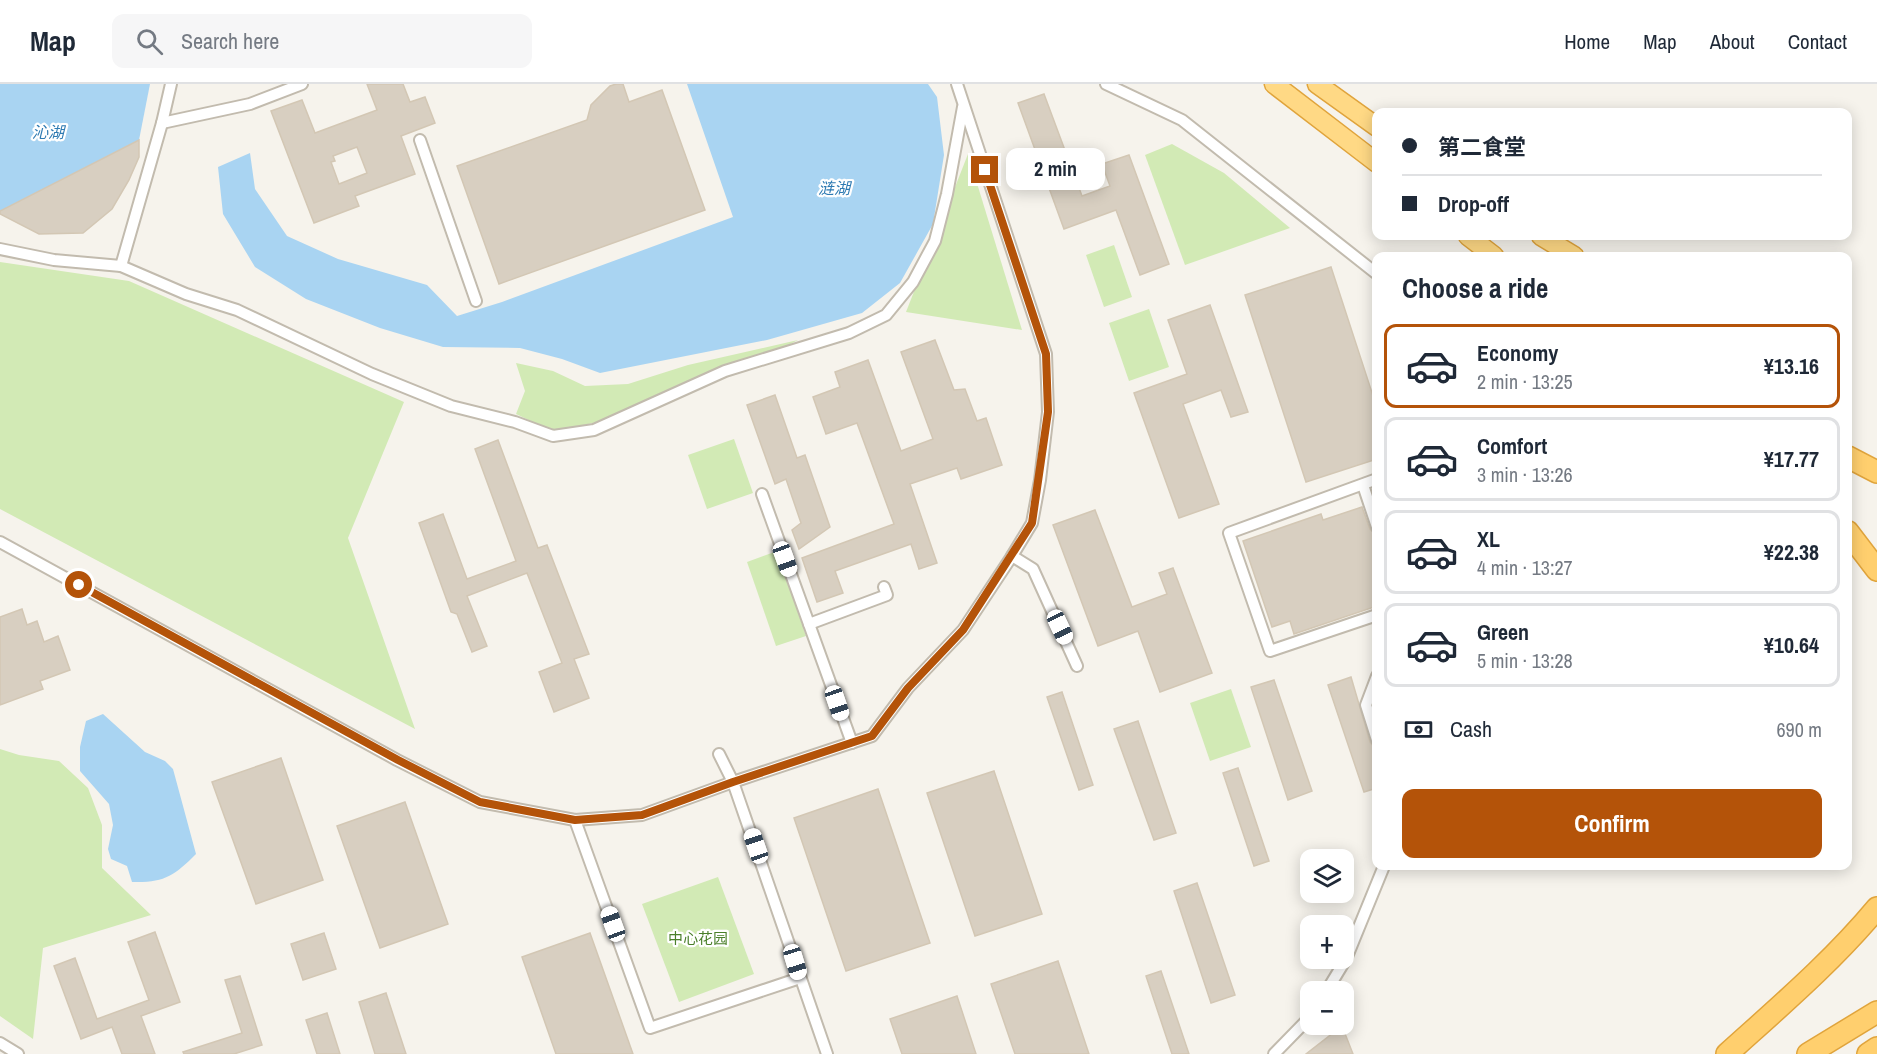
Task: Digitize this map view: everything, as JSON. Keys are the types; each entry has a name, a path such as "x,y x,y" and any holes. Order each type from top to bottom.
{"highway":[{"path":"1274,84 1372,159"},
{"path":"1317,84 1372,123"},
{"path":"1473,240 1489,252"},
{"path":"1548,240 1567,252"},
{"path":"1852,459 1877,472"},
{"path":"1852,537 1877,570"},
{"path":"1727,1054 1809,980 1851,939 1877,908"},
{"path":"1808,1054 1877,1012"},
{"path":"1868,1054 1877,1048"}],"street":[{"path":"122,266 171,84"},
{"path":"162,123 250,104 302,84"},
{"path":"0,542 398,760 480,802 575,820 642,815 872,736 908,688 963,630 1012,556 1032,523 1040,480 1048,412 1046,354 957,84"},
{"path":"1106,84 1182,120 1372,270"},
{"path":"0,249 54,260 122,266 186,294 237,310 372,374 451,406 515,422 553,436 594,430 725,371 849,333 886,315 913,282 935,242 964,106"},
{"path":"420,140 476,301"},
{"path":"1372,481 1229,533 1270,651 1372,617"},
{"path":"1363,485 1372,512"},
{"path":"762,494 852,743"},
{"path":"1012,556 1033,569 1077,666"},
{"path":"809,624 887,595 884,587"},
{"path":"1372,689 1366,705 1372,724"},
{"path":"719,754 733,782 827,1054"},
{"path":"575,820 650,1028 800,978"},
{"path":"1333,981 1346,960 1382,870"},
{"path":"1274,1054 1300,1027"},
{"path":"0,1043 18,1054"}],"green space":[{"path":"1172,144 1224,173 1290,228 1185,265 1145,155"},
{"path":"968,154 1022,330 906,312"},
{"path":"1114,245 1132,297 1104,307 1086,255"},
{"path":"0,262 129,281 404,402 348,538 415,729 0,509"},
{"path":"1149,309 1169,367 1129,381 1109,323"},
{"path":"798,340 775,352 706,373 679,388 597,422 554,432 516,414 525,391 516,363 553,371 585,386 628,384 688,365"},
{"path":"734,439 753,493 707,509 688,455"},
{"path":"777,551 806,636 776,646 747,562"},
{"path":"1231,689 1251,747 1210,761 1190,703"},
{"path":"0,749 19,755 59,761 88,788 102,825 102,868 151,915 43,948 33,1039 0,1016"},
{"name":"中心花园","path":"718,877 754,974 679,1002 642,904"}],"water":[{"name":"沁湖","path":"0,84 150,84 139,140 0,211"},
{"name":"涟湖","path":"687,84 928,84 937,97 944,155 933,224 900,283 862,313 767,340 600,373 562,359 520,348 443,347 380,328 306,299 255,267 223,214 218,167 250,153 255,189 287,236 338,259 427,285 457,316 502,302 733,217"},
{"path":"103,714 145,752 165,761 173,769 196,854 168,877 132,882 127,866 111,859 108,849 113,825 109,804 80,771 80,747 86,721"}],"building":[{"path":"367,84 403,84 410,102 425,97 435,123 401,136 415,174 355,196 359,206 314,223 271,111 302,100 315,133 377,110","holes":["357,147 367,173 339,184 331,162 335,161 333,156"]},
{"path":"623,84 629,102 662,90 705,210 499,284 457,166 587,120 591,105 610,86"},
{"path":"1044,94 1082,196 1110,186 1102,164 1129,155 1169,264 1140,275 1116,210 1064,229 1018,103"},
{"path":"139,140 139,157 112,209 83,233 39,234 0,214 0,211"},
{"path":"1331,267 1372,393 1372,461 1306,482 1245,295"},
{"path":"1210,305 1248,412 1231,417 1221,390 1183,404 1219,504 1179,518 1134,393 1187,374 1168,320"},
{"path":"935,340 954,390 965,389 977,421 986,418 1002,465 961,479 957,468 910,484 937,563 919,569 911,544 835,571 843,593 817,602 802,558 894,524 857,423 826,434 813,397 840,387 835,372 868,360 901,451 933,439 901,352"},
{"path":"775,395 797,458 805,455 830,527 799,549 792,530 801,523 786,479 775,484 747,405"},
{"path":"498,440 538,548 547,545 589,654 574,659 589,698 554,712 539,672 562,663 527,573 467,596 487,646 472,652 457,614 451,612 419,523 443,514 467,579 516,561 475,449"},
{"path":"1362,507 1372,531 1372,608 1294,634 1290,621 1272,627 1243,541 1321,514 1323,520"},
{"path":"1095,510 1132,607 1167,594 1159,573 1173,568 1212,673 1160,692 1138,631 1098,646 1053,525"},
{"path":"22,609 27,625 37,621 44,642 58,636 70,670 40,681 43,689 0,705 0,617"},
{"path":"1351,677 1372,744 1372,790 1364,792 1328,685"},
{"path":"1274,680 1312,791 1288,800 1251,687"},
{"path":"1062,692 1093,785 1079,790 1047,697"},
{"path":"1138,721 1176,833 1154,840 1114,729"},
{"path":"281,758 323,880 256,904 212,782"},
{"path":"1238,768 1269,861 1254,866 1223,773"},
{"path":"994,771 1042,914 975,936 927,793"},
{"path":"878,789 930,943 846,971 794,818"},
{"path":"405,802 448,924 380,948 337,826"},
{"path":"1197,883 1235,995 1211,1003 1174,891"},
{"path":"155,932 180,1002 141,1016 155,1054 122,1054 112,1027 81,1039 54,966 75,958 97,1019 149,1000 128,942"},
{"path":"324,933 336,969 303,980 291,944"},
{"path":"590,933 633,1054 556,1054 522,957"},
{"path":"1058,961 1089,1054 1015,1054 991,984"},
{"path":"1161,971 1189,1054 1172,1054 1146,976"},
{"path":"240,976 262,1045 234,1054 184,1054 183,1052 242,1033 225,980"},
{"path":"386,993 406,1054 375,1054 359,1002"},
{"path":"957,996 976,1054 902,1054 890,1019"},
{"path":"327,1013 340,1054 317,1054 306,1020"},
{"path":"1330,1035 1346,1035 1353,1054 1306,1054"}],"route":[{"path":"79,585 398,760 480,802 575,820 642,815 872,736 908,688 963,630 1032,523 1048,412 1046,354 985,170"}]}
